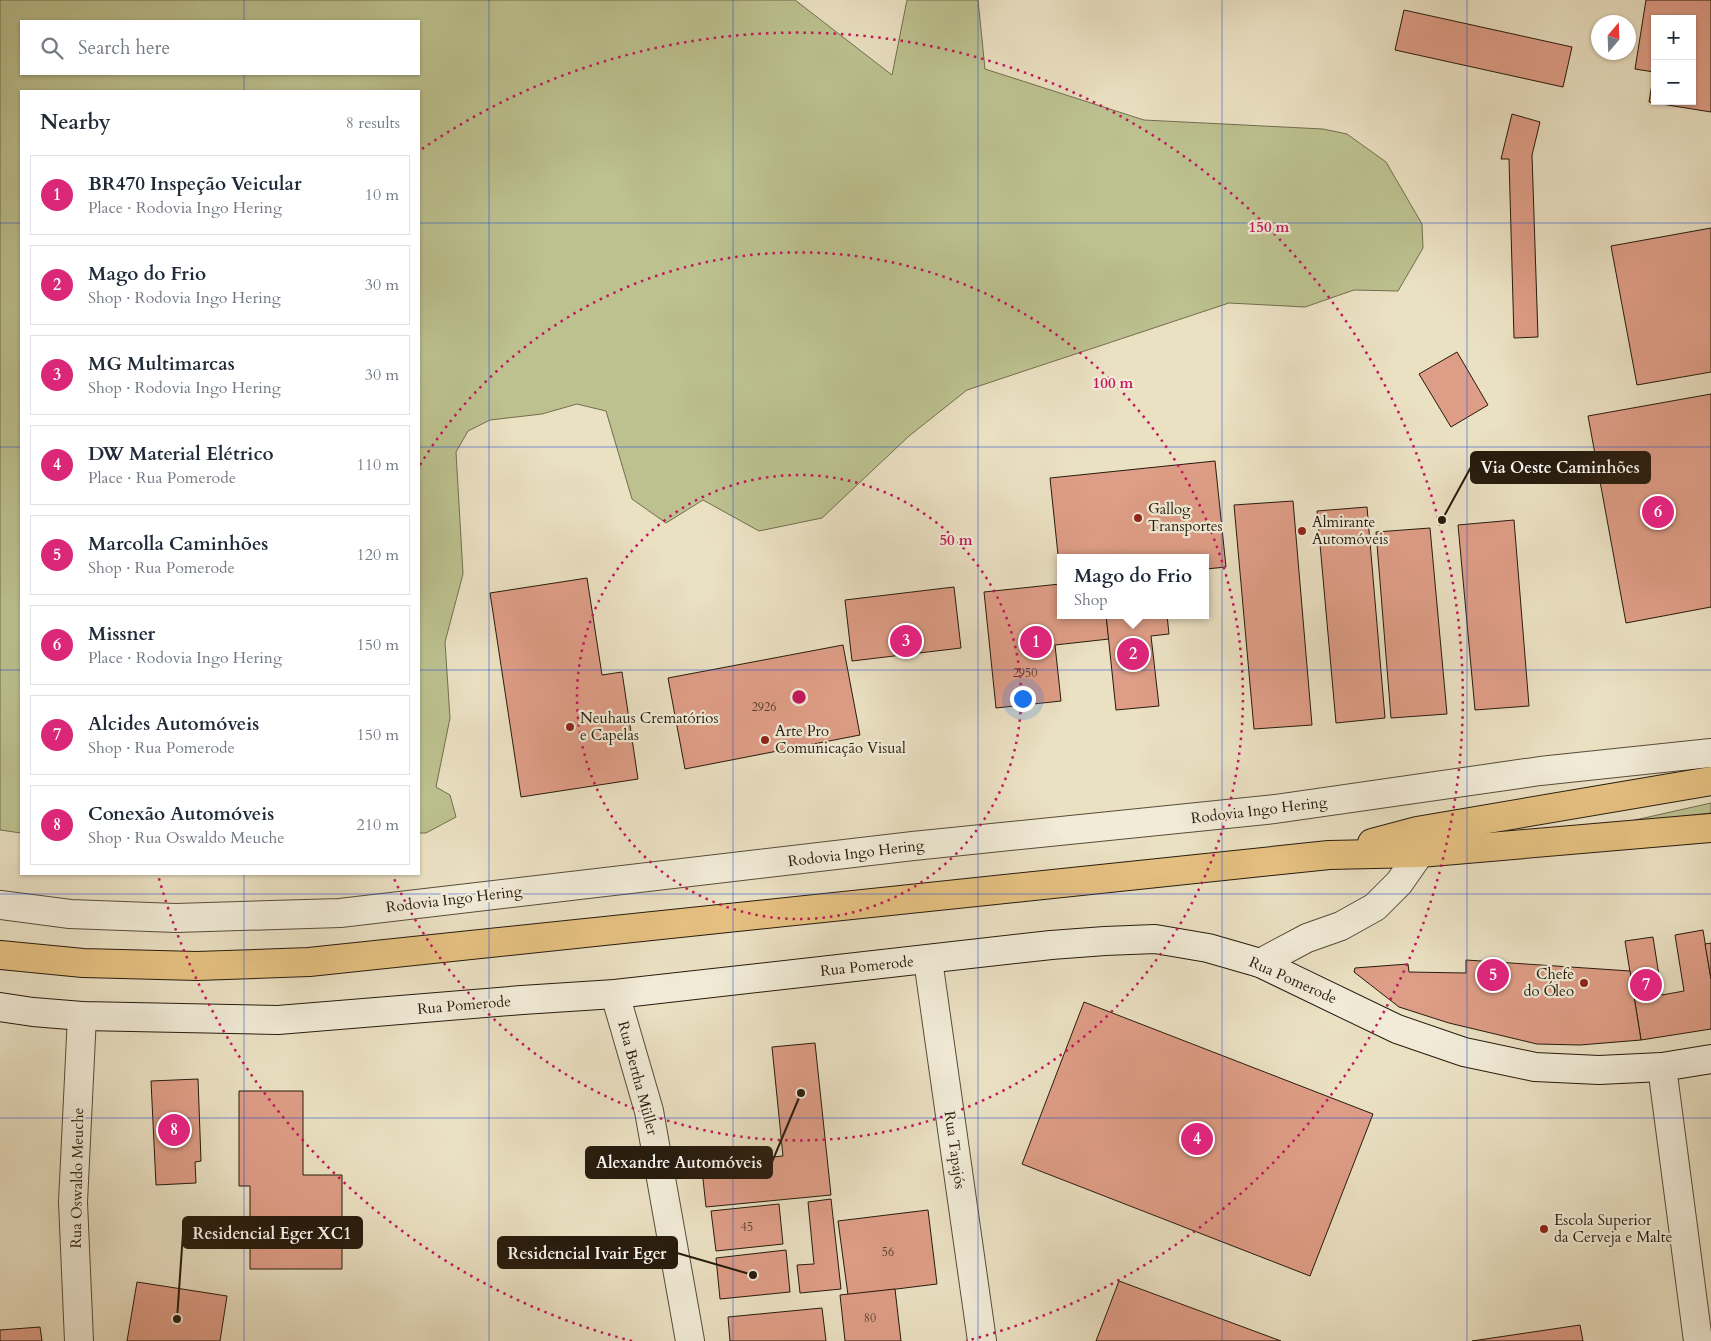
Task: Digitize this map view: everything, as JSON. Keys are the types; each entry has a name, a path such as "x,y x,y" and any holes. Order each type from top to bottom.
{"highway":[{"path":"1329,855 1417,831 1711,782"},
{"path":"0,955 83,963 197,966 309,962 1329,855 1420,853 1711,828"}],"street":[{"name":"Rodovia Ingo Hering","path":"0,905 70,914 176,918 340,913 914,846 1275,810 1540,771 1711,753"},
{"path":"1260,963 1307,938 1341,926 1374,907 1400,883 1420,853"},
{"name":"Rua Pomerode","path":"0,1007 82,1016 278,1020 615,994 1051,945 1155,939 1208,948 1260,963 1397,1029 1464,1052 1535,1067 1599,1070 1662,1067 1711,1058"},
{"name":"Rua Tapajós","path":"928,960 982,1341"},
{"name":"Rua Bertha Müller","path":"615,994 649,1111 690,1341"},
{"name":"Rua Oswaldo Meuche","path":"78,1341 73,1202 82,1016"},
{"path":"1662,1067 1698,1341"}],"green space":[{"path":"0,0 795,0 892,75 907,0 978,0 985,69 1144,120 1323,129 1347,134 1386,162 1422,224 1423,248 1398,291 1354,290 1305,307 1229,303 967,390 909,436 822,518 759,531 703,500 666,523 632,499 606,411 577,404 542,414 490,420 468,431 456,452 463,574 445,642 450,718 436,787 450,795 456,817 426,833 420,833 420,90 20,90 20,833 0,830"},
{"path":"1711,803 1711,813 1617,824"}],"building":[{"path":"1646,0 1711,0 1711,112 1668,105 1696,105 1696,15 1651,15 1651,72 1635,69"},
{"path":"1404,10 1572,47 1563,87 1395,50"},
{"path":"1512,114 1540,122 1532,155 1538,337 1514,338 1509,159 1501,159"},
{"path":"1711,228 1711,372 1637,385 1611,246"},
{"path":"1457,352 1488,405 1451,427 1419,374"},
{"path":"1711,394 1711,607 1626,623 1588,416"},
{"name":"Gallog Transportes","path":"1215,461 1226,567 1209,569 1209,554 1058,554 1050,478"},
{"path":"1293,501 1312,725 1254,729 1234,505"},
{"path":"1367,507 1385,718 1336,723 1317,511"},
{"path":"1514,520 1529,706 1475,710 1458,525"},
{"path":"1430,528 1447,714 1391,718 1376,532"},
{"name":"Neuhaus Crematórios e Capelas","path":"587,578 602,675 622,672 638,779 521,797 490,593"},
{"path":"1057,584 1057,619 1106,619 1109,639 1055,645 1061,701 996,708 984,592"},
{"path":"954,587 961,648 852,661 845,600"},
{"path":"1106,619 1167,619 1169,634 1151,636 1159,706 1116,710"},
{"path":"843,645 860,735 685,769 668,678"},
{"path":"1703,930 1711,979 1711,1029 1641,1040 1625,941 1653,937 1662,995 1684,991 1675,935"},
{"path":"1711,943 1711,979 1705,944"},
{"path":"1466,960 1630,971 1641,1040 1580,1045 1537,1044 1449,1023 1399,1007 1354,972 1355,968 1408,964 1409,972 1466,973"},
{"path":"1084,1002 1373,1114 1310,1276 1022,1164"},
{"path":"815,1043 831,1195 706,1207 700,1151 739,1147 740,1160 783,1156 772,1047"},
{"path":"198,1079 201,1161 195,1162 196,1183 156,1185 151,1081"},
{"path":"239,1091 303,1091 303,1175 342,1175 342,1269 250,1269 250,1186 239,1186"},
{"path":"831,1199 841,1289 800,1293 797,1265 814,1264 808,1202"},
{"path":"779,1204 783,1244 716,1251 711,1211"},
{"path":"928,1210 937,1284 848,1295 838,1221"},
{"path":"786,1250 790,1292 720,1299 716,1258"},
{"path":"1119,1281 1281,1341 1096,1341"},
{"path":"137,1282 227,1296 220,1341 127,1341"},
{"path":"895,1289 901,1341 845,1341 840,1295"},
{"path":"822,1308 826,1341 730,1341 728,1317"},
{"path":"1580,1325 1583,1341 1472,1341"},
{"path":"40,1327 42,1341 0,1341 0,1330"}],"place":[{"name":"Missner","path":"1658,512"},
{"name":"Gallog Transportes","path":"1138,518"},
{"name":"Via Oeste Caminhões","path":"1442,520"},
{"name":"Almirante Automóveis","path":"1302,531"},
{"name":"MG Multimarcas","path":"906,641"},
{"name":"BR470 Inspeção Veicular","path":"1036,642"},
{"name":"Mago do Frio","path":"1133,654"},
{"name":"Neuhaus Crematórios e Capelas","path":"570,727"},
{"name":"Arte Pro Comunicação Visual","path":"765,740"},
{"name":"Marcolla Caminhões","path":"1493,975"},
{"name":"Chefe do Óleo","path":"1584,983"},
{"name":"Alcides Automóveis","path":"1646,985"},
{"name":"Alexandre Automóveis","path":"801,1093"},
{"name":"Conexão Automóveis","path":"174,1130"},
{"name":"DW Material Elétrico","path":"1197,1139"},
{"name":"Escola Superior da Cerveja e Malte","path":"1544,1229"},
{"name":"Residencial Ivair Eger","path":"753,1275"},
{"name":"Residencial Eger XC1","path":"177,1319"}]}
